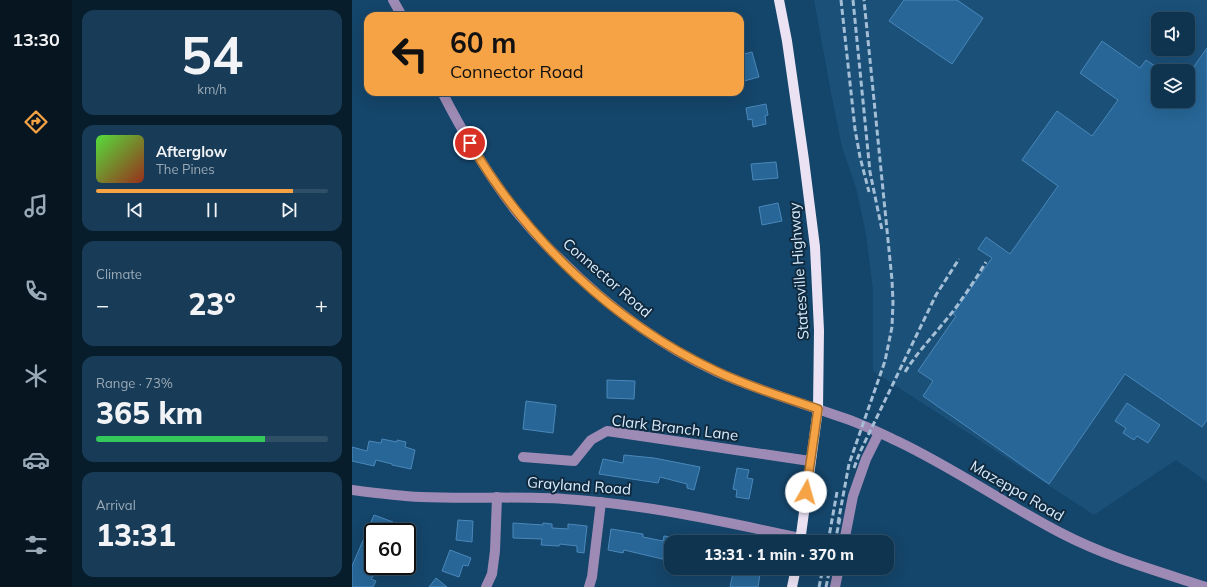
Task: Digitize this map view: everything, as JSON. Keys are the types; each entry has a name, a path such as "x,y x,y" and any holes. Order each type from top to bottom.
{"main road":[{"name":"Statesville Highway","path":"779,0 787,41 815,247 818,330 818,409 801,535"},
{"path":"792,587 795,575"}],"street":[{"path":"393,0 400,12"},
{"name":"Connector Road","path":"444,96 476,154 520,216 547,247 596,292 648,333 678,351 749,385 818,409"},
{"name":"Mazeppa Road","path":"818,409 863,425 919,452 950,468 1026,514 1080,543 1112,556 1206,587"},
{"name":"Clark Branch Lane","path":"523,457 574,461 591,440 607,431 810,461"},
{"path":"845,535 853,496 866,460 879,433"},
{"name":"Grayland Road","path":"352,490 422,497 537,497 635,505 703,517 779,535"},
{"path":"486,587 492,574 495,551 497,497"},
{"path":"589,587 592,577 601,502"},
{"path":"835,587 838,575"}],"shaded area":[{"path":"814,0 1207,0 1207,482 1176,460 1094,515 873,371 873,290 866,234 856,188 842,147"}],"building":[{"path":"904,0 957,0 983,18 952,64 889,21"},
{"path":"1102,41 1140,68 1146,60 1152,64 1151,108 1195,108 1195,65 1207,48 1207,420 1202,427 1125,374 1049,484 923,396 933,381 918,371 956,316 953,314 992,258 978,249 986,237 1010,254 1058,186 1022,160 1057,111 1092,136 1118,100 1080,73"},
{"path":"752,52 759,77 744,81 744,54"},
{"path":"766,104 768,115 765,116 766,124 753,127 752,119 748,120 746,108"},
{"path":"776,162 778,178 753,180 751,164"},
{"path":"778,203 782,221 762,225 759,207"},
{"path":"607,380 635,381 634,399 607,398"},
{"path":"526,401 556,405 553,433 523,429"},
{"path":"1127,403 1160,425 1148,443 1137,436 1134,440 1123,433 1126,428 1115,421"},
{"path":"382,439 406,442 405,447 415,450 411,469 376,460 374,466 352,461 352,447 367,451 369,441 381,443"},
{"path":"624,455 654,458 700,467 694,490 687,488 687,484 660,477 658,483 599,474 603,459 623,463"},
{"path":"737,468 749,470 747,478 753,479 749,499 736,497 737,490 733,489"},
{"path":"374,515 393,522 393,523 371,523"},
{"path":"458,520 473,521 472,542 456,540"},
{"path":"513,523 543,525 543,523 552,524 552,528 568,529 568,524 587,526 584,553 577,552 577,546 560,544 559,546 541,545 542,539 513,538"},
{"path":"611,529 643,534 643,537 663,541 664,536 664,559 624,550 623,553 608,550"},
{"path":"364,538 364,575 374,575 371,579 376,581 373,587 352,587 352,566"},
{"path":"450,550 471,558 468,566 463,565 459,577 442,571"},
{"path":"733,575 760,575 758,587 730,587"},
{"path":"436,578 447,587 429,587"}],"railway":[{"path":"841,0 855,129 869,192"},
{"path":"853,0 870,172 882,230"},
{"path":"838,523 849,464 885,361 892,327 892,280 864,0"},
{"path":"854,468 860,452 936,295 959,259"},
{"path":"905,372 957,306 986,262"},
{"path":"829,535 837,492"},
{"path":"836,535 840,518"},
{"path":"819,587 822,575"},
{"path":"826,587 829,575"}],"route":[{"path":"470,143 499,188 520,216 547,247 573,273 622,314 648,333 716,371 749,385 818,409 806,492"}]}
